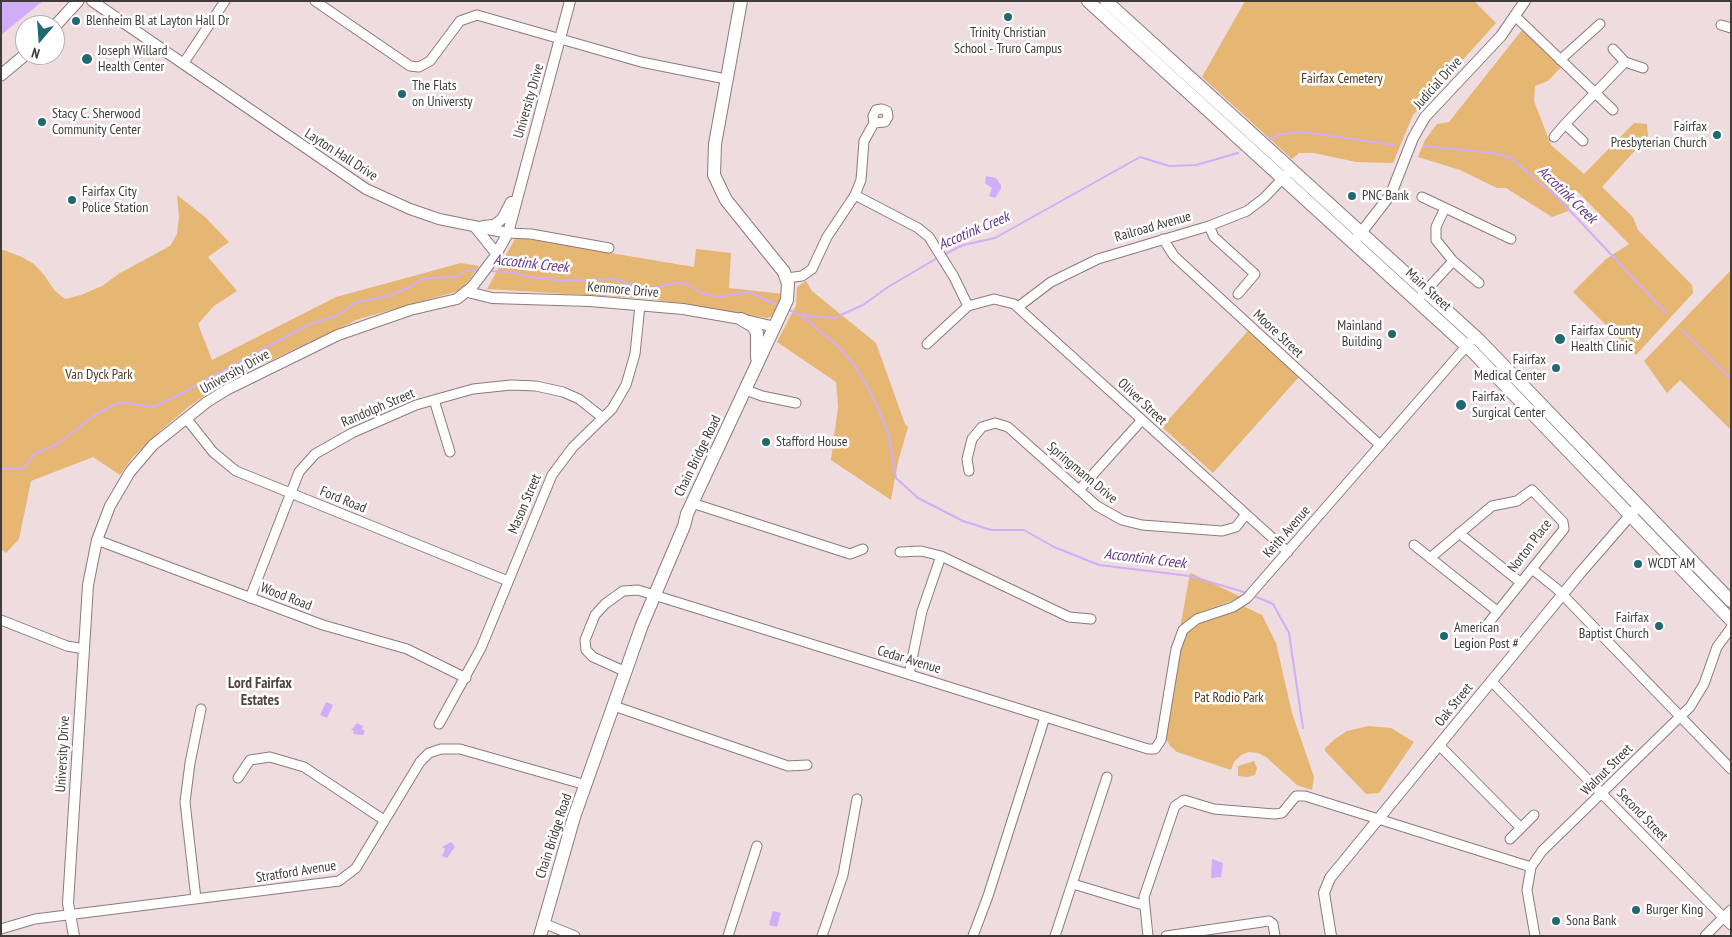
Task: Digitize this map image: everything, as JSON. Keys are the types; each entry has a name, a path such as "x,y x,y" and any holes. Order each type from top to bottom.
{"main road":[{"path":"65,15 78,1"},
{"path":"741,1 714,157 717,183 726,200 778,263 787,278"},
{"name":"Main Street","path":"1088,1 1133,34 1286,175 1353,243 1422,296"},
{"name":"Main Street","path":"1106,1 1133,34"},
{"path":"1,75 15,63"},
{"name":"Main Street","path":"1286,175 1362,233 1422,296 1471,341 1634,510 1731,620"},
{"name":"Chain Bridge Road","path":"541,930 560,863 586,785 654,595 692,503 778,322 787,300 787,278"},
{"path":"741,318 753,326 757,333 758,349 754,374"},
{"name":"Main Street","path":"1634,510 1731,601"}],"street":[{"name":"Layton Hall Drive","path":"92,1 366,189 410,209 474,226 609,248"},
{"path":"183,64 225,1"},
{"path":"315,1 410,66 419,67 432,60 460,21 471,16 483,16 641,62 726,79"},
{"name":"University Drive","path":"74,936 68,903 88,585 97,540 110,506 130,472 153,445 186,418 228,389 338,335 410,310 457,299 468,292 495,256 508,233 570,1"},
{"name":"Judicial Drive","path":"1353,243 1391,194 1413,138 1425,117 1501,36 1525,1"},
{"path":"1516,16 1613,110"},
{"path":"1560,60 1600,24"},
{"path":"1721,25 1731,28"},
{"path":"1613,49 1625,62 1642,68"},
{"path":"1554,137 1625,62"},
{"path":"787,278 802,276 812,269 827,237 856,196 860,180 862,147 874,123"},
{"path":"1565,124 1583,141"},
{"name":"Railroad Avenue","path":"1018,307 1051,282 1083,265 1125,249 1209,226 1247,211 1286,175"},
{"path":"474,226 494,225 502,219 519,188"},
{"path":"856,196 918,228 936,247 968,306 927,344"},
{"path":"1422,198 1511,239"},
{"path":"1445,208 1436,227 1436,240 1453,261 1479,283"},
{"path":"474,226 495,256"},
{"path":"1209,226 1214,237 1255,274 1238,294"},
{"name":"Moore Street","path":"1163,239 1174,256 1380,445"},
{"path":"1422,296 1453,261"},
{"name":"Kenmore Drive","path":"468,292 492,298 640,305 778,322"},
{"name":"Oliver Street","path":"968,306 994,299 1018,307 1141,421 1288,552"},
{"name":"Mason Street","path":"440,724 481,648 552,474 573,447 603,418 620,396 630,374 635,354 640,305"},
{"name":"Keith Avenue","path":"1156,748 1161,740 1176,649 1183,630 1197,619 1233,607 1244,601 1471,341"},
{"name":"Randolph Street","path":"250,598 299,472 320,450 380,419 434,400 490,386 536,386 571,395 603,418"},
{"path":"746,390 762,396 796,403"},
{"path":"434,400 450,452"},
{"name":"Ford Road","path":"186,418 213,452 246,476 508,580"},
{"path":"1078,490 1141,421"},
{"name":"Springmann Drive","path":"969,472 967,459 972,439 982,427 995,423 1008,427 1078,490 1106,512 1122,520 1142,525 1227,531 1236,527 1246,514"},
{"name":"Norton Place","path":"1430,558 1492,506 1517,501 1532,490 1564,526 1486,626"},
{"path":"692,503 850,554 864,549"},
{"name":"Oak Street","path":"1331,936 1326,886 1378,819 1491,681 1634,510"},
{"path":"1458,534 1520,582"},
{"name":"Wood Road","path":"97,540 323,625 407,649 466,678"},
{"path":"1414,545 1497,611"},
{"path":"900,552 921,551 941,556 1069,617 1091,619"},
{"path":"909,674 922,611 941,556"},
{"path":"1532,569 1562,595 1731,769"},
{"name":"Cedar Avenue","path":"626,672 589,654 585,645 586,637 598,610 623,591 638,590 1148,749 1156,748"},
{"path":"1,620 67,646 84,649"},
{"name":"Walnut Street","path":"1535,936 1527,890 1531,867 1542,851 1680,717 1699,694 1717,647 1731,628"},
{"name":"Second Street","path":"1491,681 1731,925"},
{"path":"614,706 788,766 807,765"},
{"path":"196,899 185,802 190,763 201,709"},
{"path":"973,936 1045,717"},
{"path":"1439,745 1522,828"},
{"name":"Stratford Avenue","path":"1,929 35,918 339,881 356,868 420,762 429,753 441,749 460,749 586,785"},
{"path":"238,778 250,760 270,757 304,767 384,820"},
{"path":"1055,936 1107,777"},
{"path":"1148,936 1143,905 1144,897 1174,806 1179,801 1184,800 1214,809 1274,814 1282,813 1296,796 1305,796 1531,867"},
{"path":"822,936 843,875 857,799"},
{"path":"1510,839 1534,815"},
{"path":"728,936 757,846"},
{"path":"1072,884 1143,905"},
{"path":"1704,936 1731,910"},
{"path":"1166,936 1269,920 1273,924 1274,936"},
{"path":"541,930 575,936"}],"green space":[{"name":"Fairfax Cemetery","path":"1245,1 1474,1 1496,23 1413,115 1393,163 1356,162 1314,153 1299,153 1292,159 1202,77"},
{"path":"1522,30 1561,67 1548,81 1535,86 1534,101 1551,145 1584,174 1634,123 1647,124 1648,136 1602,187 1633,217 1638,230 1692,285 1693,293 1636,355 1573,292 1606,259 1629,244 1576,190 1571,190 1568,211 1552,217 1506,188 1497,188 1460,170 1418,157 1425,140 1437,124 1449,122"},
{"name":"Van Dyck Park","path":"177,195 205,217 229,242 208,257 237,291 214,306 198,324 212,360 336,297 461,263 479,266 462,290 359,319 223,383 187,408 159,432 132,458 120,475 93,457 31,481 19,539 6,553 1,549 1,249 34,264 55,291 65,299 81,295 102,286 120,273 170,246 177,234 179,217"},
{"path":"516,237 694,267 696,249 731,253 729,288 784,294 773,316 767,318 652,299 487,289"},
{"path":"1731,270 1731,430 1680,380 1667,393 1644,361"},
{"path":"806,281 812,291 876,343 905,424 908,427 898,462 891,500 831,460 838,407 836,382 777,342 796,305 797,287"},
{"path":"1248,331 1299,377 1213,473 1162,427"},
{"path":"1190,573 1241,597 1197,614 1180,628"},
{"name":"Pat Rodio Park","path":"1243,606 1262,615 1276,643 1292,713 1314,777 1312,790 1297,785 1266,757 1258,753 1249,752 1241,755 1234,762 1231,770 1177,752 1166,739 1165,730 1180,649 1186,633 1202,621"},
{"path":"1368,726 1391,728 1414,742 1379,793 1366,794 1325,751 1325,748 1347,731"},
{"path":"1254,761 1257,768 1255,775 1247,777 1238,776 1238,766"}],"shaded area":[{"path":"1,1 43,1 26,15 15,15 15,24 1,35"},
{"path":"986,176 996,178 1001,185 1001,189 995,198 989,196 992,188 985,183"},
{"path":"326,702 333,705 327,718 320,715"},
{"path":"357,723 363,726 362,729 365,731 363,735 353,734 354,731 351,730"},
{"path":"451,842 455,847 447,858 442,856 445,849 442,847"},
{"path":"1212,859 1223,863 1221,877 1211,878"},
{"path":"773,911 781,913 777,927 769,925"}],"waterway":[{"name":"Accotink Creek","path":"1270,139 1281,134 1304,132 1394,145"},
{"name":"Accotink Creek","path":"1424,146 1494,153 1511,158 1559,199 1666,313"},
{"name":"Accotink Creek","path":"943,255 963,245 995,238 1140,157 1169,166 1196,165 1238,153"},
{"name":"Accotink Creek","path":"789,310 800,315 834,318 863,305 888,287 939,257"},
{"name":"Accotink Creek","path":"1,469 24,468 34,454 58,444 95,415 120,402 152,407 171,399 308,325 338,315 357,302 389,296 410,287 424,278 457,277 465,271 480,270"},
{"name":"Accotink Creek","path":"490,271 509,272 535,278 550,278 555,281 615,279 644,290 676,283 687,284 702,293 719,297 749,292 780,306"},
{"name":"Accontink Creek","path":"801,315 840,348 855,366 873,397 888,432 896,478 918,498 963,521 991,530 1024,530 1054,547 1099,565 1190,576 1247,593"},
{"name":"Accotink Creek","path":"1682,330 1731,379"},
{"name":"Accontink Creek","path":"1254,596 1273,604 1289,633 1303,728"}],"place":[{"name":"Trinity Christian School - Truro Campus","path":"1008,17"},
{"name":"Blenheim Bl at Layton Hall Dr","path":"76,21"},
{"name":"Joseph Willard Health Center","path":"87,59"},
{"name":"The Flats on Universty","path":"402,94"},
{"name":"Stacy C. Sherwood Community Center","path":"42,122"},
{"name":"Fairfax Presbyterian Church","path":"1717,135"},
{"name":"PNC Bank","path":"1352,196"},
{"name":"Fairfax City Police Station","path":"72,200"},
{"name":"Mainland Building","path":"1392,334"},
{"name":"Fairfax County Health Clinic","path":"1560,339"},
{"name":"Fairfax Medical Center","path":"1556,368"},
{"name":"Fairfax Surgical Center","path":"1461,405"},
{"name":"Stafford House","path":"766,442"},
{"name":"WCDT AM","path":"1638,564"},
{"name":"Fairfax Baptist Church","path":"1659,626"},
{"name":"American Legion Post #","path":"1444,636"},
{"name":"Burger King","path":"1636,910"},
{"name":"Sona Bank","path":"1556,921"}],"district":[{"name":"Lord Fairfax Estates","path":"260,692"}]}
